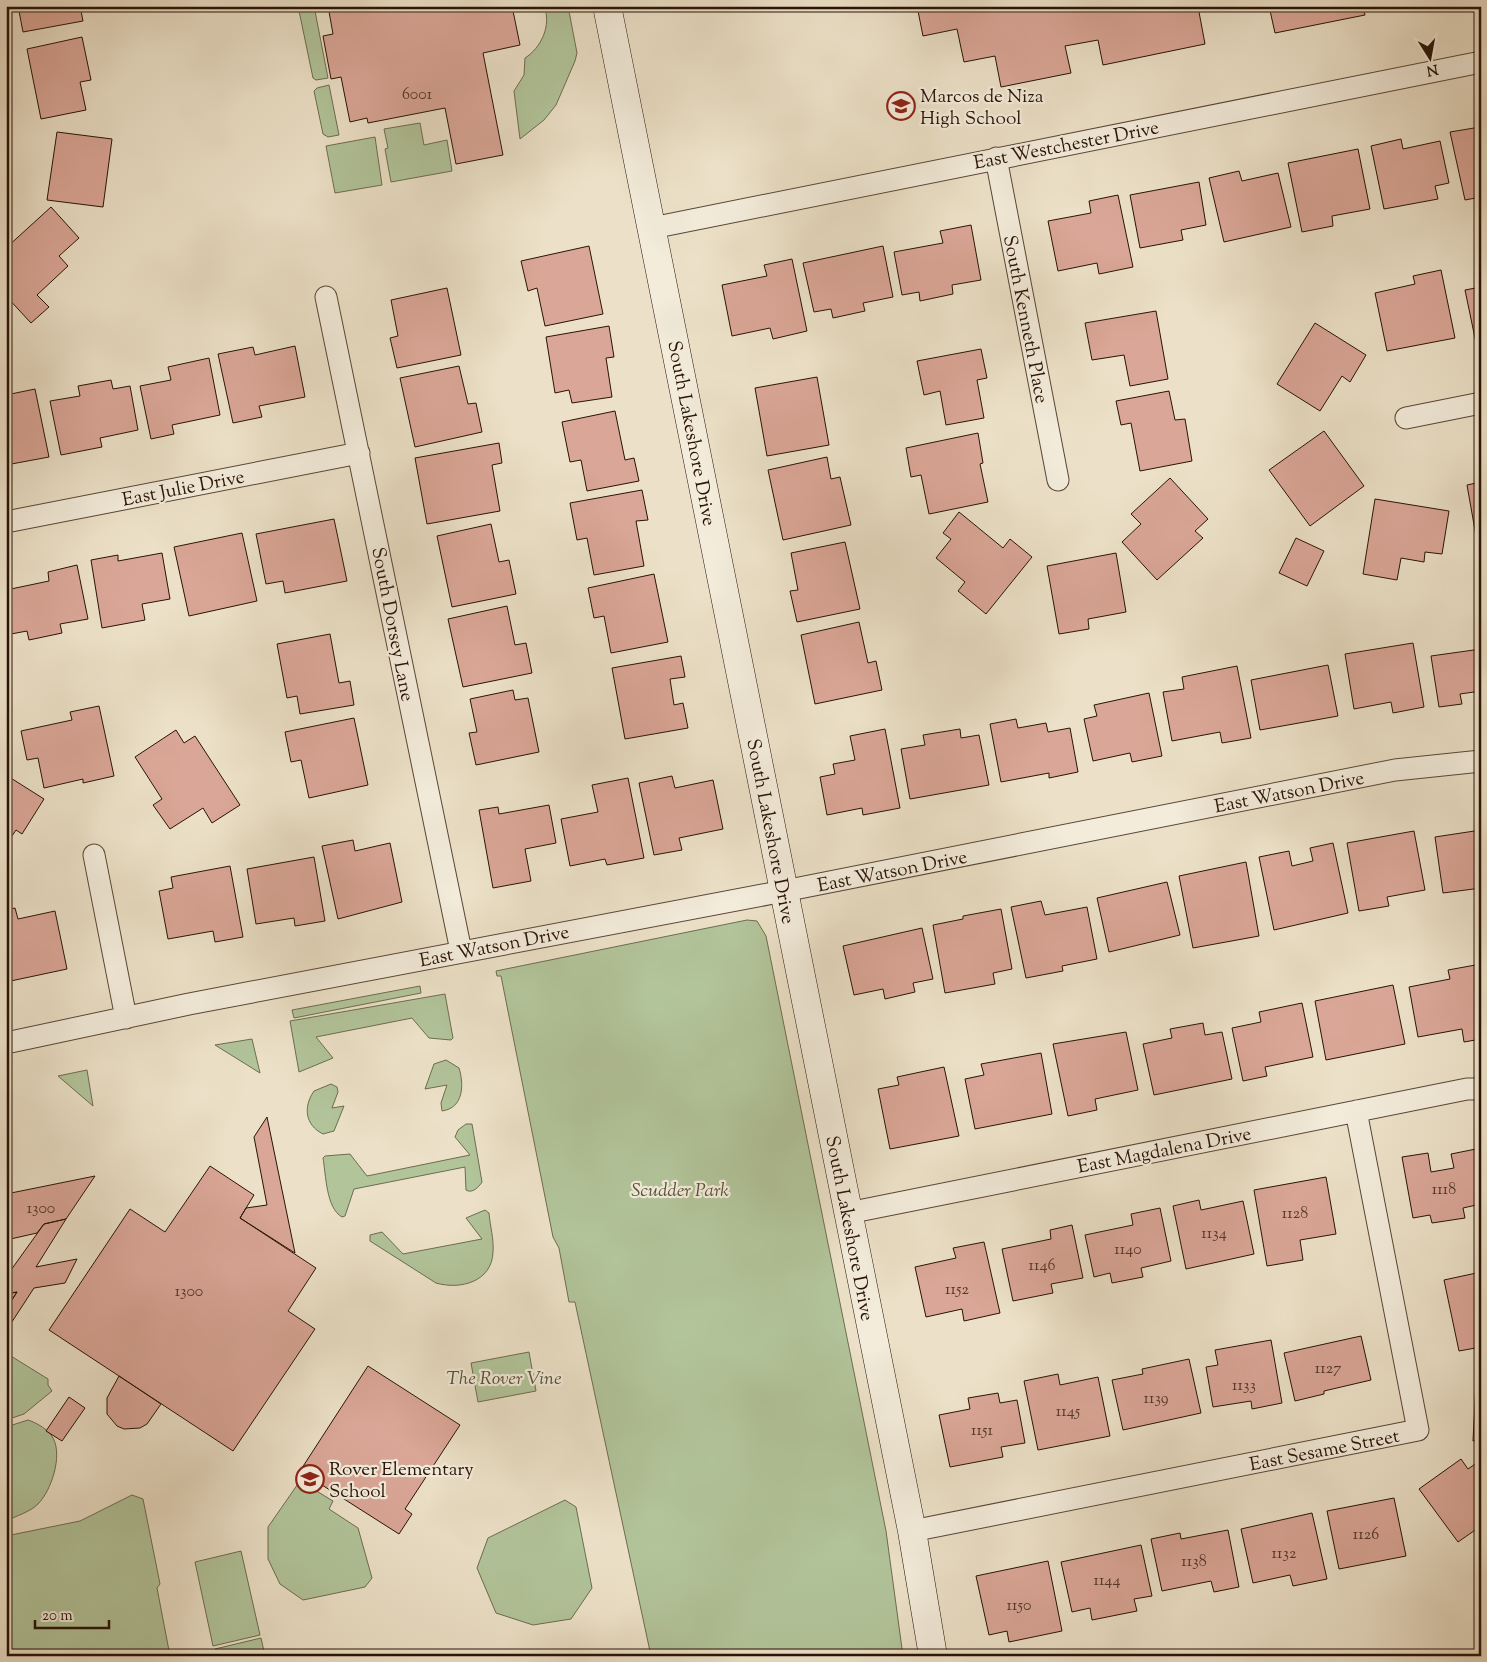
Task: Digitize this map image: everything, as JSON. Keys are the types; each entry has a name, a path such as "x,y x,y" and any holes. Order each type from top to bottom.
{"street":[{"name":"South Lakeshore Drive","path":"607,6 912,1531 933,1656"},
{"name":"East Westchester Drive","path":"652,228 1481,62"},
{"name":"South Kenneth Place","path":"996,158 1058,480"},
{"name":"South Dorsey Lane","path":"326,297 460,951"},
{"path":"1406,418 1481,403"},
{"name":"East Julie Drive","path":"6,522 359,453"},
{"name":"East Watson Drive","path":"6,1043 460,951 784,891 1395,770 1481,761"},
{"path":"94,855 126,1018"},
{"name":"East Magdalena Drive","path":"848,1212 1356,1111 1481,1089"},
{"name":"East Sesame Street","path":"912,1531 1418,1430 1356,1111"}],"green space":[{"path":"298,6 314,6 328,78 316,80 313,78"},
{"path":"544,6 568,6 577,53 556,105 544,120 520,139 514,91 524,75 525,58 536,48 544,35 547,21"},
{"path":"329,85 339,135 328,137 323,134 314,91 317,88"},
{"path":"420,123 424,145 447,140 452,171 391,182 385,149 388,148 384,129"},
{"path":"375,137 382,185 335,193 326,146"},
{"name":"Scudder Park","path":"747,920 757,921 766,936 886,1531 903,1656 651,1656 575,1302 569,1302 559,1248 553,1237 501,976 497,976 496,971"},
{"path":"420,986 421,993 294,1018 292,1010"},
{"path":"445,994 453,1038 451,1040 429,1038 412,1018 316,1037 333,1058 299,1072 290,1021"},
{"path":"252,1039 260,1073 215,1045"},
{"path":"446,1060 459,1068 462,1088 455,1105 442,1111 441,1103 447,1085 425,1089 434,1064"},
{"path":"87,1070 93,1106 58,1076"},
{"path":"331,1084 337,1087 338,1092 332,1108 344,1106 334,1131 323,1134 312,1126 307,1109 310,1097 314,1091"},
{"path":"466,1124 472,1124 482,1182 475,1189 471,1191 466,1190 465,1167 354,1189 345,1216 342,1217 337,1213 328,1190 323,1158 325,1156 350,1154 367,1176 470,1155 455,1137 458,1130"},
{"path":"485,1210 489,1213 492,1237 493,1252 491,1262 481,1277 464,1284 445,1285 436,1283 370,1241 370,1235 382,1232 403,1254 482,1239 466,1218"},
{"name":"The Rover Vine","path":"529,1352 536,1391 478,1402 471,1363"},
{"path":"6,1353 48,1379 48,1385 52,1391 24,1414 6,1420"},
{"path":"28,1420 49,1432 53,1438 57,1454 54,1473 47,1491 35,1507 6,1521 6,1427"},
{"path":"300,1481 333,1501 329,1509 358,1528 372,1578 365,1587 303,1600 280,1584 268,1559 268,1527"},
{"path":"132,1495 143,1499 160,1584 157,1588 170,1656 6,1656 6,1536 80,1521"},
{"path":"565,1500 576,1507 592,1588 571,1619 533,1625 496,1613 477,1568 488,1538"},
{"path":"241,1551 260,1635 213,1646 195,1562"},
{"path":"261,1638 265,1656 216,1656 215,1649"}],"building":[{"path":"18,6 80,6 83,21 23,32"},
{"path":"328,6 512,6 520,45 483,53 503,155 456,164 445,108 368,123 367,118 350,122 341,77 331,79 323,36 333,34"},
{"path":"917,6 1230,6 1199,12 1205,44 1103,65 1098,40 1065,46 1071,73 1001,87 995,56 964,62 957,29 923,36"},
{"path":"1269,6 1363,6 1365,15 1275,33"},
{"path":"82,37 91,80 80,82 86,110 41,119 27,49"},
{"path":"1480,127 1481,197 1465,200 1450,132"},
{"path":"57,132 112,139 103,207 47,200"},
{"path":"1401,139 1403,149 1440,141 1449,183 1435,186 1438,199 1384,209 1371,146"},
{"path":"1358,149 1370,209 1332,216 1333,226 1302,232 1288,163"},
{"path":"1239,171 1242,181 1278,173 1291,227 1224,242 1209,178"},
{"path":"1199,182 1206,225 1181,230 1183,240 1140,248 1130,195"},
{"path":"1118,195 1133,267 1099,274 1097,263 1058,271 1048,221 1091,213 1089,201"},
{"path":"51,207 79,238 59,256 68,266 37,295 49,307 31,323 6,296 6,248"},
{"path":"971,225 981,280 952,285 953,294 920,301 919,292 902,295 894,252 943,243 940,231"},
{"path":"589,246 603,314 545,326 537,288 528,291 521,261"},
{"path":"883,246 893,297 863,303 865,311 833,318 831,309 814,312 803,263"},
{"path":"792,259 807,331 773,339 770,328 732,336 722,285 767,276 764,265"},
{"path":"1441,270 1455,338 1387,351 1375,293 1415,284 1413,276"},
{"path":"1481,287 1481,342 1476,343 1465,290"},
{"path":"447,288 461,355 397,368 390,338 398,336 391,300"},
{"path":"1156,311 1168,379 1130,386 1124,355 1092,360 1085,323"},
{"path":"1315,323 1366,355 1350,382 1342,376 1320,411 1277,384"},
{"path":"609,326 614,357 606,358 612,397 572,403 569,390 555,393 546,337"},
{"path":"295,346 305,397 259,406 262,417 233,423 218,354 253,347 255,355"},
{"path":"981,349 987,378 977,380 984,418 946,425 940,391 924,395 917,361"},
{"path":"209,358 220,415 172,425 174,434 151,439 140,386 171,380 168,367"},
{"path":"459,366 468,404 476,403 482,432 415,447 400,378"},
{"path":"817,377 829,445 767,456 755,388"},
{"path":"111,380 113,389 130,386 138,430 100,438 102,447 61,455 50,401 80,396 78,386"},
{"path":"35,389 49,457 6,465 6,395"},
{"path":"1169,391 1175,420 1185,419 1192,461 1140,471 1131,423 1121,425 1116,401"},
{"path":"615,411 625,460 634,458 639,481 587,491 581,460 570,462 562,422"},
{"path":"1324,431 1364,486 1310,526 1269,470"},
{"path":"978,433 983,463 980,464 988,502 929,514 921,475 911,477 906,448"},
{"path":"499,443 502,463 492,465 500,511 427,524 415,458"},
{"path":"827,457 831,479 840,477 851,525 783,540 768,470"},
{"path":"1170,478 1208,519 1195,531 1203,538 1157,580 1122,542 1141,524 1131,514"},
{"path":"1481,482 1481,553 1479,553 1467,485"},
{"path":"642,490 648,520 636,521 644,566 594,575 587,538 577,540 570,503"},
{"path":"1375,499 1449,511 1442,554 1425,552 1424,562 1401,558 1397,580 1363,574"},
{"path":"959,512 1003,548 1010,539 1032,557 986,614 958,591 965,582 936,558 951,539 943,533"},
{"path":"334,519 347,581 285,593 283,581 266,584 256,534"},
{"path":"491,524 499,562 509,560 516,594 452,607 437,536"},
{"path":"242,533 257,601 189,616 174,547"},
{"path":"1296,538 1324,551 1307,586 1279,573"},
{"path":"845,542 860,609 797,622 790,591 798,590 791,553"},
{"path":"162,553 170,599 142,604 145,620 102,628 91,560 118,555 118,561"},
{"path":"1116,553 1126,612 1088,619 1089,629 1059,634 1047,566"},
{"path":"77,565 88,619 60,624 62,633 29,640 27,631 11,634 6,610 6,590 49,581 48,572"},
{"path":"654,574 668,642 611,653 604,616 594,618 588,588"},
{"path":"507,606 515,645 526,643 532,673 463,687 448,619"},
{"path":"859,622 868,663 876,661 882,690 815,704 801,635"},
{"path":"330,634 339,683 350,681 354,705 300,714 297,696 287,698 277,644"},
{"path":"1413,643 1424,707 1393,713 1391,702 1354,709 1345,654"},
{"path":"1481,649 1481,691 1460,694 1462,704 1439,707 1431,656"},
{"path":"681,656 685,677 670,679 674,705 683,703 688,728 625,739 612,668"},
{"path":"1328,665 1338,716 1260,730 1251,680"},
{"path":"1237,666 1251,738 1222,743 1220,732 1172,741 1163,692 1184,689 1182,677"},
{"path":"513,690 515,700 528,698 539,752 476,765 469,733 477,732 470,699"},
{"path":"1149,693 1162,756 1132,762 1130,753 1093,761 1084,719 1097,716 1094,705"},
{"path":"99,706 114,776 83,783 83,779 44,788 38,758 27,760 21,731 72,720 70,712"},
{"path":"354,718 368,785 309,798 301,760 291,762 285,732"},
{"path":"1016,719 1018,728 1046,723 1048,732 1070,728 1078,772 1049,778 1049,773 1001,782 990,724"},
{"path":"885,729 900,808 863,815 862,808 827,815 820,777 835,774 833,764 855,760 850,736"},
{"path":"960,729 961,738 979,735 989,785 910,799 901,749 925,745 923,735"},
{"path":"176,730 184,743 195,736 240,805 212,823 203,808 170,829 153,805 162,799 135,757"},
{"path":"6,775 44,799 22,834 16,830 6,845"},
{"path":"672,776 675,788 713,780 723,829 679,838 682,850 654,855 639,783"},
{"path":"628,778 644,858 607,865 605,859 570,866 561,819 598,812 592,785"},
{"path":"549,805 556,843 525,849 531,881 493,888 479,810 498,807 499,814"},
{"path":"1481,830 1481,888 1443,893 1435,837"},
{"path":"1414,831 1425,890 1387,897 1389,906 1359,911 1347,843"},
{"path":"353,840 355,851 390,843 402,902 338,919 322,846"},
{"path":"1333,843 1348,913 1274,930 1259,857 1289,851 1292,866 1313,861 1310,848"},
{"path":"314,857 325,921 295,926 294,918 256,924 247,869"},
{"path":"1246,862 1259,936 1193,948 1179,876"},
{"path":"230,866 243,937 215,942 213,931 168,939 159,891 173,888 171,877"},
{"path":"1167,882 1180,935 1109,952 1097,898"},
{"path":"1041,901 1045,915 1087,907 1097,959 1062,966 1063,971 1026,978 1011,907"},
{"path":"15,908 18,919 55,911 67,969 6,982 6,910"},
{"path":"1001,909 1012,969 993,973 995,984 945,993 933,925 963,919 963,916"},
{"path":"922,928 933,979 913,983 915,992 885,999 883,989 854,995 843,946"},
{"path":"1481,964 1481,1039 1464,1042 1462,1029 1418,1037 1409,987 1450,979 1448,970"},
{"path":"1393,985 1405,1044 1326,1060 1315,1001"},
{"path":"1302,1003 1313,1057 1265,1067 1267,1076 1243,1081 1232,1028 1261,1022 1259,1012"},
{"path":"1203,1023 1205,1035 1222,1032 1232,1079 1154,1095 1143,1044 1172,1038 1170,1029"},
{"path":"1126,1032 1138,1090 1095,1099 1097,1110 1068,1116 1053,1044"},
{"path":"1041,1053 1052,1114 975,1129 965,1079 984,1075 981,1064"},
{"path":"944,1067 959,1136 890,1149 878,1089 899,1085 897,1077"},
{"path":"267,1117 295,1253 240,1218 246,1208 267,1205 254,1137"},
{"path":"1481,1148 1481,1204 1463,1208 1465,1218 1432,1223 1430,1215 1413,1218 1402,1157 1428,1153 1431,1172 1454,1168 1451,1154"},
{"path":"210,1166 254,1195 240,1218 316,1268 288,1311 315,1329 233,1451 49,1330 130,1209 165,1232"},
{"path":"95,1176 66,1219 44,1224 37,1233 6,1240 6,1194"},
{"path":"1326,1177 1336,1234 1300,1240 1303,1260 1267,1266 1254,1190"},
{"path":"1199,1200 1201,1210 1243,1201 1254,1254 1186,1269 1173,1206"},
{"path":"1160,1208 1171,1261 1141,1268 1143,1277 1112,1283 1110,1273 1094,1277 1085,1235 1133,1225 1131,1214"},
{"path":"66,1219 36,1267 77,1259 65,1283 34,1288 6,1331 6,1309 17,1292 6,1294 6,1277 44,1224"},
{"path":"1072,1225 1083,1278 1051,1284 1053,1293 1013,1301 1002,1249 1051,1239 1050,1230"},
{"path":"984,1242 1000,1313 964,1321 962,1309 926,1317 915,1267 956,1258 953,1248"},
{"path":"1481,1272 1481,1347 1459,1351 1444,1280"},
{"path":"17,1292 6,1309 6,1294"},
{"path":"1361,1336 1371,1380 1324,1391 1324,1394 1295,1401 1284,1353"},
{"path":"1271,1340 1282,1403 1252,1409 1251,1401 1213,1407 1206,1367 1218,1365 1215,1350"},
{"path":"1189,1359 1201,1413 1123,1430 1112,1380 1143,1374 1142,1369"},
{"path":"1477,1362 1481,1362 1481,1441 1473,1441"},
{"path":"368,1366 460,1425 405,1509 412,1514 399,1534 300,1471"},
{"path":"1058,1374 1060,1385 1098,1377 1110,1436 1038,1450 1024,1381"},
{"path":"119,1376 161,1404 147,1424 140,1428 124,1429 117,1426 107,1414 107,1398"},
{"path":"998,1393 1000,1403 1017,1400 1025,1443 1001,1447 1003,1457 950,1467 939,1415 970,1409 968,1398"},
{"path":"69,1397 85,1408 62,1441 46,1431"},
{"path":"1461,1459 1468,1469 1481,1460 1481,1526 1458,1542 1419,1489"},
{"path":"1394,1498 1406,1556 1339,1569 1327,1511"},
{"path":"1312,1513 1327,1579 1293,1586 1290,1575 1253,1583 1241,1529"},
{"path":"1228,1530 1239,1587 1214,1592 1211,1581 1162,1591 1151,1539 1180,1533 1181,1539"},
{"path":"1141,1545 1152,1596 1134,1599 1137,1611 1092,1620 1090,1608 1072,1612 1061,1562"},
{"path":"1048,1561 1062,1631 1009,1642 1007,1631 989,1635 976,1576"}],"place":[{"name":"Marcos de Niza High School","path":"901,106"},
{"name":"Rover Elementary School","path":"310,1479"}]}
